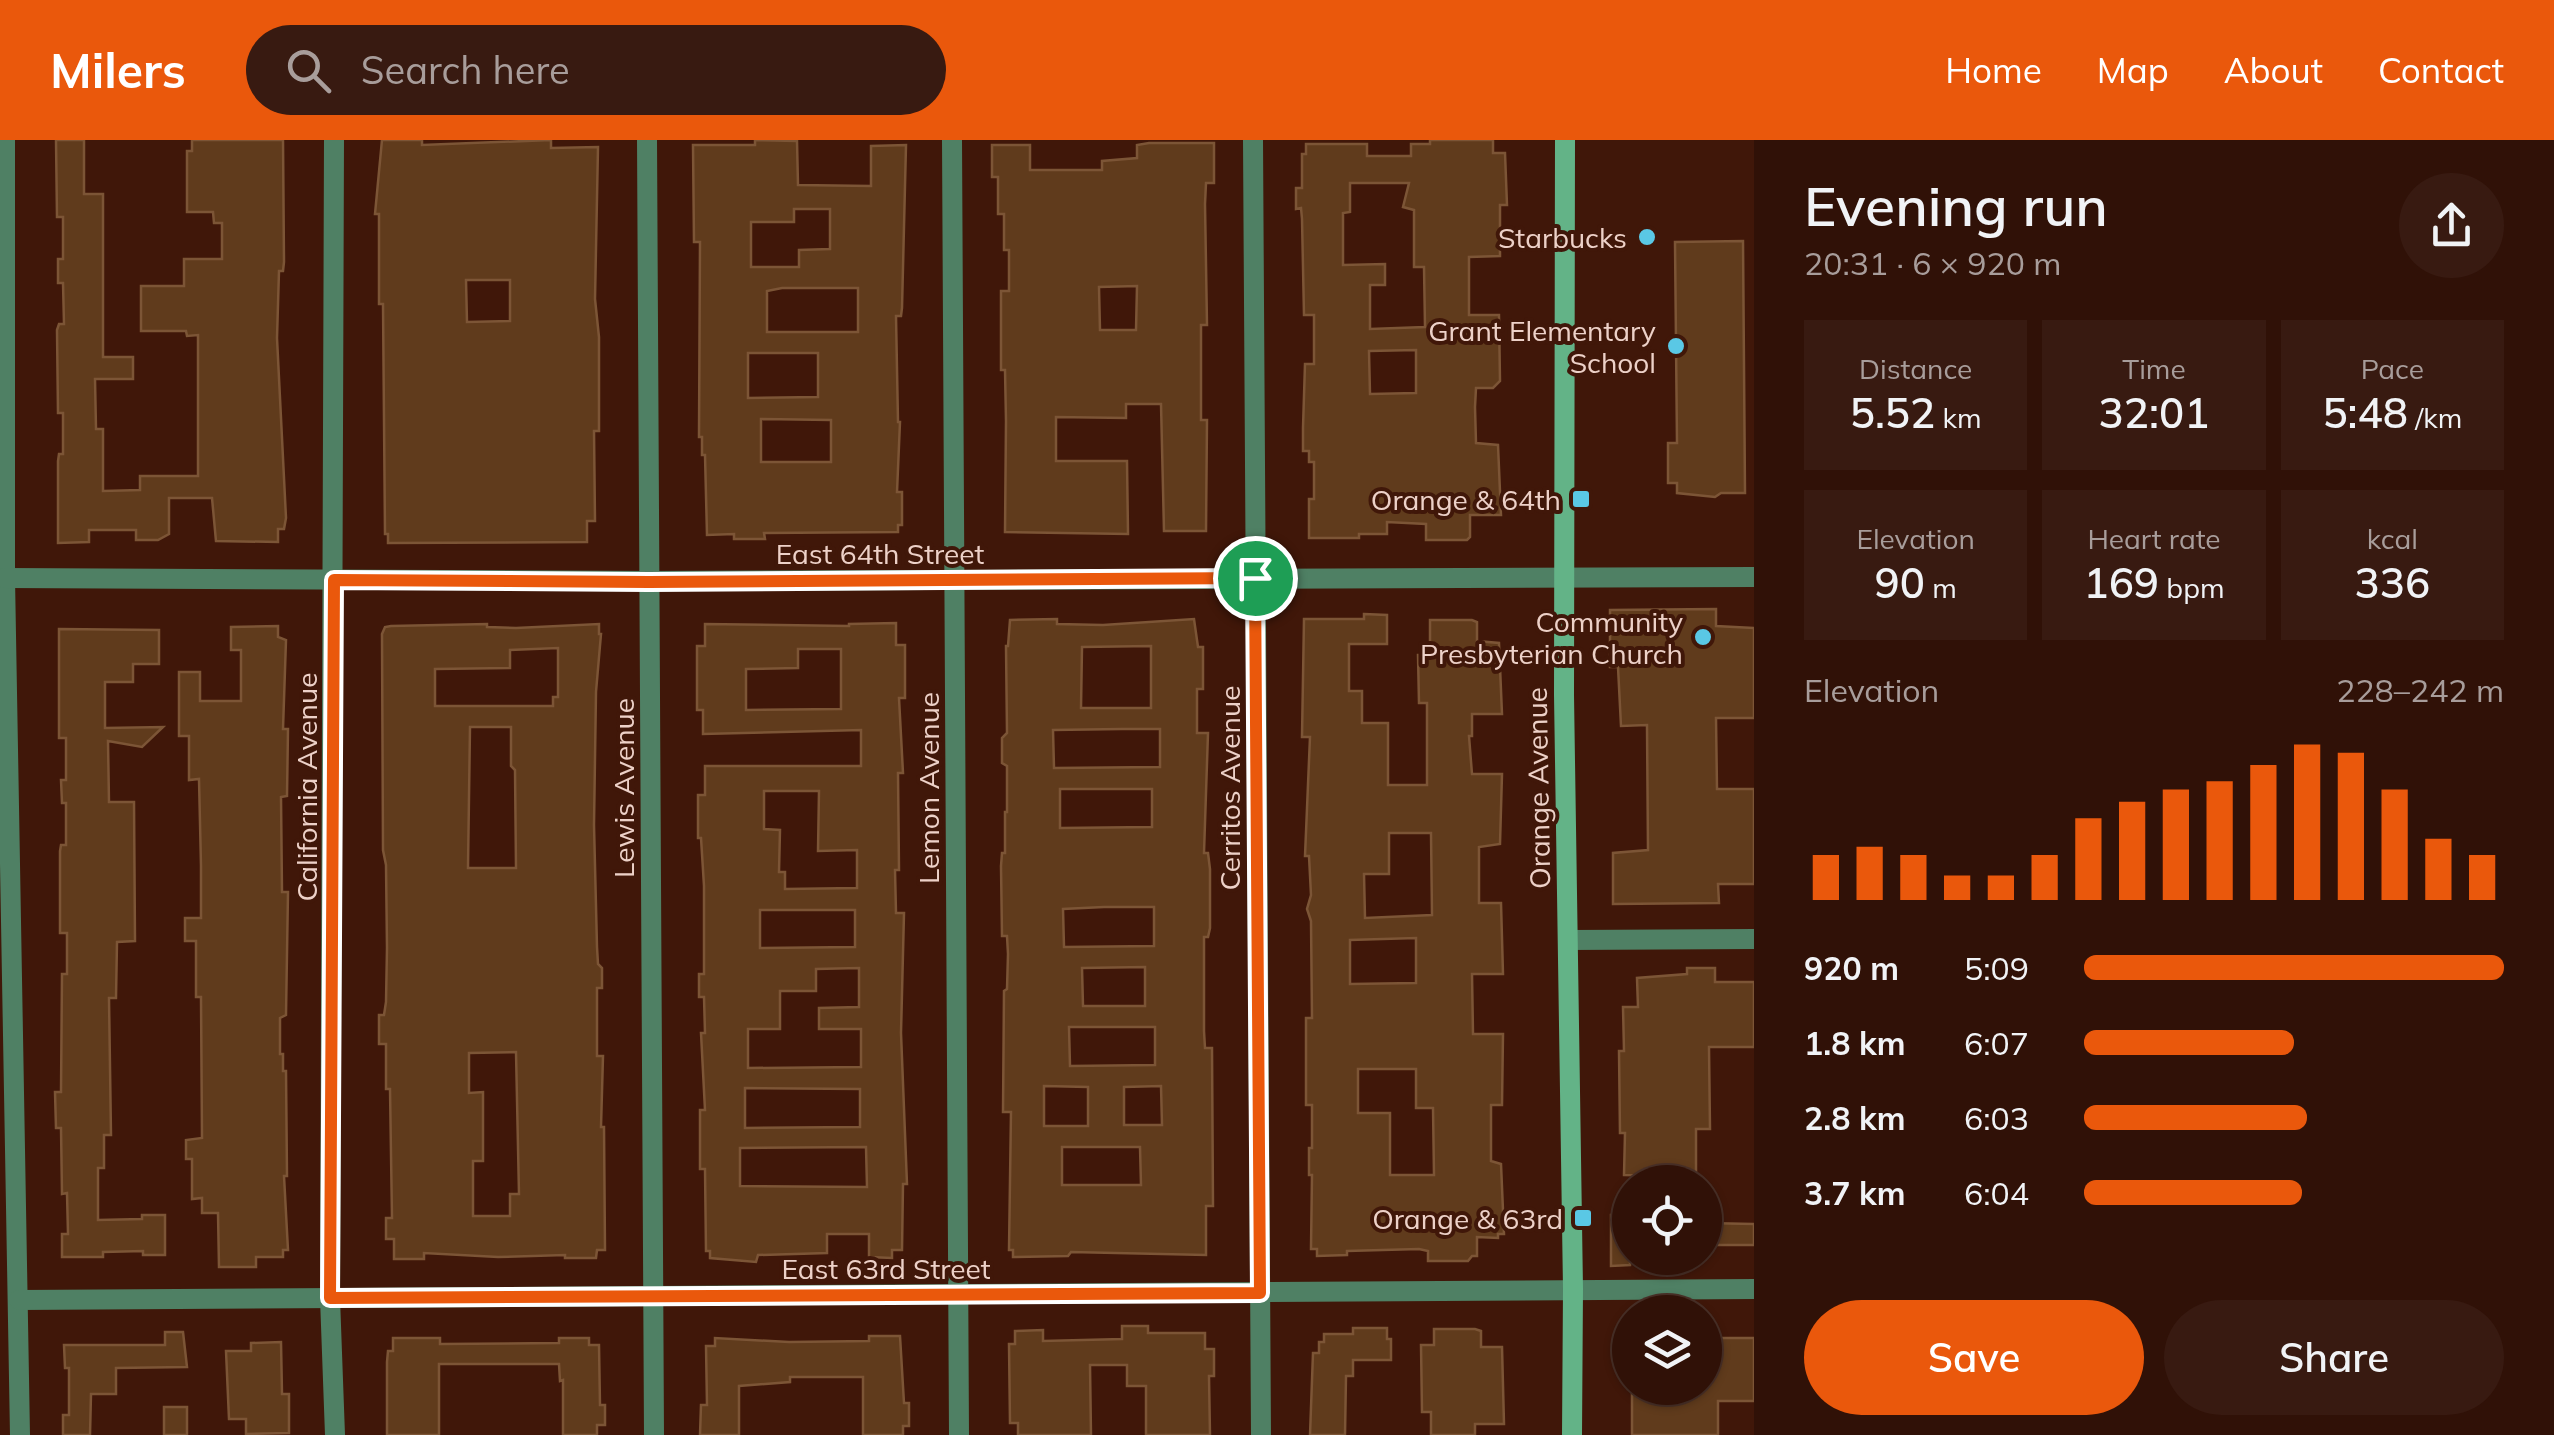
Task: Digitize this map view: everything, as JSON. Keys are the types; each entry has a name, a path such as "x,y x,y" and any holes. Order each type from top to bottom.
{"street":[{"path":"6,140 6,578 20,1435"},
{"name":"California Avenue","path":"334,140 330,1298 335,1435"},
{"name":"Lewis Avenue","path":"647,140 654,1435"},
{"name":"Lemon Avenue","path":"952,140 958,1435"},
{"name":"Cerritos Avenue","path":"1252,140 1261,1435"},
{"name":"Orange Avenue","path":"1566,140 1564,577 1572,1435"},
{"name":"East 64th Street","path":"6,578 649,582 1754,577"},
{"path":"1569,940 1754,939"},
{"name":"East 63rd Street","path":"19,1300 1754,1288"}],"building":[{"path":"56,140 84,140 84,194 103,194 103,357 133,357 133,379 95,379 96,429 103,429 103,491 140,490 140,476 198,476 198,335 187,336 186,331 141,331 141,286 184,286 184,259 222,259 222,223 214,223 213,212 187,212 187,151 192,151 192,140 283,140 284,262 283,271 279,271 277,338 286,518 284,529 278,529 278,542 216,541 212,498 169,498 169,534 158,540 136,540 136,530 89,530 89,542 58,543 58,461 59,454 63,454 63,413 58,413 57,330 59,324 64,324 63,283 58,283 58,259 63,259 63,217 57,217"},
{"path":"382,140 422,140 422,145 551,140 551,148 598,147 595,299 599,431 594,431 595,521 587,521 587,542 388,543 383,304 379,304 379,214 375,214","holes":["466,280 510,280 510,321 467,322"]},
{"path":"755,140 797,141 798,185 871,186 871,146 906,145 902,308 901,316 896,316 900,422 897,492 902,492 902,525 898,525 898,532 764,533 765,539 707,535 705,455 699,437 700,242 694,242 693,145 755,145","holes":["794,209 830,209 830,249 799,250 799,267 751,267 751,222 794,222","858,288 858,332 767,332 767,291","748,353 818,353 818,397 748,398","761,419 831,420 831,462 761,462"]},
{"path":"1430,140 1493,140 1493,153 1505,153 1507,205 1500,205 1500,256 1469,257 1469,315 1499,315 1500,381 1493,388 1476,388 1475,407 1476,443 1498,445 1501,515 1470,515 1467,540 1426,540 1426,524 1387,522 1387,534 1309,538 1314,462 1309,462 1309,451 1303,451 1303,428 1305,364 1314,364 1314,315 1304,315 1302,219 1301,208 1296,209 1296,188 1302,188 1302,154 1306,154 1306,144 1367,144 1367,156 1411,156 1411,144 1430,144","holes":["1350,183 1409,183 1403,207 1414,210 1414,267 1424,267 1425,327 1370,329 1370,285 1385,285 1385,264 1343,265 1343,213 1350,212","1416,350 1416,393 1370,394 1369,351"]},
{"path":"1214,143 1214,183 1206,183 1205,204 1207,325 1201,325 1201,420 1207,420 1206,531 1164,531 1161,404 1126,404 1126,418 1056,417 1056,461 1127,461 1128,534 1005,532 1001,291 1009,291 1009,250 1004,250 1004,214 998,214 998,177 992,177 992,145 1030,145 1030,170 1102,170 1102,161 1137,158 1137,145","holes":["1137,286 1136,330 1100,330 1099,287"]},
{"path":"1743,241 1745,493 1721,493 1715,497 1677,493 1677,483 1668,483 1668,443 1677,443 1675,242"},
{"path":"1716,609 1716,626 1754,628 1754,718 1716,718 1717,789 1754,789 1754,884 1718,884 1719,903 1613,904 1613,853 1648,850 1647,725 1621,726 1618,667 1610,667 1610,610"},
{"path":"1364,614 1387,615 1387,644 1349,644 1349,691 1362,691 1362,723 1388,723 1388,785 1427,785 1427,703 1419,703 1418,655 1430,655 1430,620 1472,620 1477,622 1477,641 1499,643 1502,714 1472,714 1469,736 1472,774 1502,774 1500,844 1479,847 1479,903 1501,903 1503,974 1472,974 1473,1034 1503,1034 1502,1105 1491,1105 1491,1161 1501,1164 1504,1234 1498,1234 1498,1238 1477,1237 1477,1256 1468,1261 1428,1261 1428,1251 1419,1249 1317,1256 1317,1249 1311,1249 1312,1105 1306,1105 1306,1018 1312,1018 1311,921 1307,909 1311,895 1309,856 1305,856 1310,737 1302,737 1304,619 1364,619","holes":["1389,833 1431,833 1432,915 1365,918 1364,874 1389,874","1416,938 1416,983 1350,984 1350,940","1358,1069 1416,1069 1416,1108 1433,1108 1434,1175 1390,1175 1390,1113 1358,1113"]},
{"path":"1057,619 1057,624 1103,625 1194,619 1198,647 1203,647 1203,689 1197,689 1197,733 1208,733 1204,853 1208,853 1210,869 1210,928 1208,937 1204,937 1204,1031 1205,1048 1212,1048 1213,1206 1206,1206 1206,1255 1071,1252 1068,1256 1013,1257 1013,1250 1009,1250 1011,1112 1003,1112 1008,954 1007,936 1002,936 1001,866 1007,812 1007,766 1002,763 1002,738 1007,733 1006,646 1010,620","holes":["1151,646 1151,708 1081,708 1082,647","1160,729 1160,767 1054,768 1053,730","1060,789 1152,789 1152,827 1060,828","1154,907 1154,946 1064,947 1063,909","1145,967 1145,1006 1083,1006 1082,968","1069,1027 1155,1027 1155,1065 1070,1066","1044,1086 1088,1087 1088,1126 1044,1126","1161,1086 1162,1125 1124,1125 1124,1087","1062,1147 1140,1147 1141,1185 1062,1185"]},
{"path":"896,623 896,645 905,645 905,698 899,698 903,773 898,773 899,870 895,870 896,913 904,913 901,1033 907,1184 903,1184 902,1250 892,1250 892,1258 869,1257 869,1234 827,1234 827,1253 758,1255 756,1262 710,1258 710,1251 706,1251 705,1169 700,1169 700,1110 705,1110 701,1033 705,1033 704,997 699,997 699,974 704,974 704,886 698,795 705,795 705,766 861,766 861,730 703,734 703,710 697,710 697,646 705,646 705,624","holes":["798,649 841,649 841,709 746,710 746,669 798,668","764,791 819,791 818,851 857,850 857,888 785,889 785,872 779,872 780,830 764,829","760,910 855,910 855,947 760,948","859,968 859,1007 819,1008 819,1029 861,1029 861,1067 748,1068 748,1029 780,1029 780,991 816,991 816,969","745,1088 860,1089 860,1127 745,1128","866,1147 867,1187 740,1186 740,1148"]},
{"path":"487,624 516,628 599,624 594,825 597,947 602,968 602,988 597,988 597,1056 603,1056 605,1250 597,1250 596,1258 424,1253 424,1259 394,1259 394,1239 386,1239 386,1218 392,1218 390,1089 386,1089 386,1044 379,1044 379,1015 384,1015 386,1002 387,948 382,634 385,627","holes":["558,648 558,697 553,697 553,706 435,706 435,669 510,668 510,650","470,727 511,727 516,868 468,868","516,1052 519,1194 510,1194 510,1216 473,1216 473,1161 483,1161 483,1092 469,1093 469,1053"]},
{"path":"278,626 278,637 286,640 283,729 288,729 287,796 281,797 282,892 288,892 286,1015 280,1018 280,1054 286,1071 284,1176 288,1250 283,1250 283,1257 256,1257 256,1267 219,1267 218,1213 202,1213 202,1198 192,1199 192,1159 186,1159 186,1140 202,1138 201,997 196,997 196,941 185,941 185,918 201,918 201,866 199,779 189,780 189,736 179,736 179,672 200,672 200,701 241,701 241,650 231,650 231,627"},
{"path":"59,629 159,630 159,664 133,664 133,682 105,682 105,728 163,727 142,747 108,741 109,802 134,802 135,941 117,942 116,998 109,998 111,1135 104,1135 104,1168 98,1168 98,1220 165,1215 165,1255 143,1255 143,1251 103,1252 103,1257 62,1257 62,1234 68,1234 67,1193 62,1194 61,1128 56,1128 55,1092 61,1092 62,974 67,974 67,933 60,933 60,851 61,845 66,845 66,803 62,803 61,780 66,780 66,738 59,738"},
{"path":"1687,968 1715,968 1715,982 1754,982 1754,1047 1709,1047 1710,1129 1696,1129 1696,1165 1624,1165 1619,1051 1624,1051 1623,1007 1638,1007 1637,978 1687,974"},
{"path":"1722,1223 1754,1224 1754,1245 1722,1245"},
{"path":"1122,1326 1148,1326 1148,1333 1205,1333 1205,1349 1214,1349 1214,1376 1209,1376 1210,1435 1146,1435 1146,1386 1127,1386 1127,1365 1090,1365 1091,1435 1018,1435 1018,1423 1010,1423 1009,1344 1015,1344 1015,1331 1043,1330 1043,1341 1122,1339"},
{"path":"1353,1328 1387,1328 1391,1360 1353,1360 1353,1376 1346,1376 1345,1435 1310,1435 1313,1353 1319,1353 1324,1334 1353,1334"},
{"path":"1434,1329 1475,1329 1481,1331 1481,1347 1502,1347 1504,1424 1475,1424 1475,1435 1431,1435 1431,1412 1422,1412 1421,1345 1434,1345"},
{"path":"165,1332 183,1332 187,1367 116,1368 116,1394 91,1394 90,1435 63,1435 63,1415 69,1415 69,1368 65,1368 64,1345 165,1345"},
{"path":"869,1336 900,1336 904,1403 909,1403 909,1426 903,1426 903,1435 863,1435 863,1377 790,1377 790,1382 739,1386 739,1435 700,1435 701,1405 707,1405 706,1346 715,1346 715,1338 869,1341"},
{"path":"393,1338 440,1338 440,1344 559,1343 559,1338 589,1338 589,1345 599,1345 600,1405 605,1405 605,1425 597,1425 597,1435 563,1435 563,1380 560,1381 559,1364 439,1364 439,1435 387,1435 387,1362 388,1351 393,1351"},
{"path":"1722,1338 1754,1338 1754,1401 1722,1401"},
{"path":"281,1342 282,1394 289,1394 289,1433 246,1434 246,1419 229,1419 226,1351 251,1351 251,1343"},
{"path":"1632,1405 1718,1405 1718,1435 1632,1435"},
{"path":"164,1407 187,1407 187,1435 164,1435"}],"place":[{"name":"Starbucks","path":"1647,237"},
{"name":"Grant Elementary School","path":"1676,346"},
{"name":"Orange & 64th","path":"1581,499"},
{"name":"Community Presbyterian Church","path":"1703,637"},
{"name":"Orange & 63rd","path":"1583,1218"}],"route":[{"path":"1255,578 1260,1293 330,1298 334,580 1255,578"}]}
